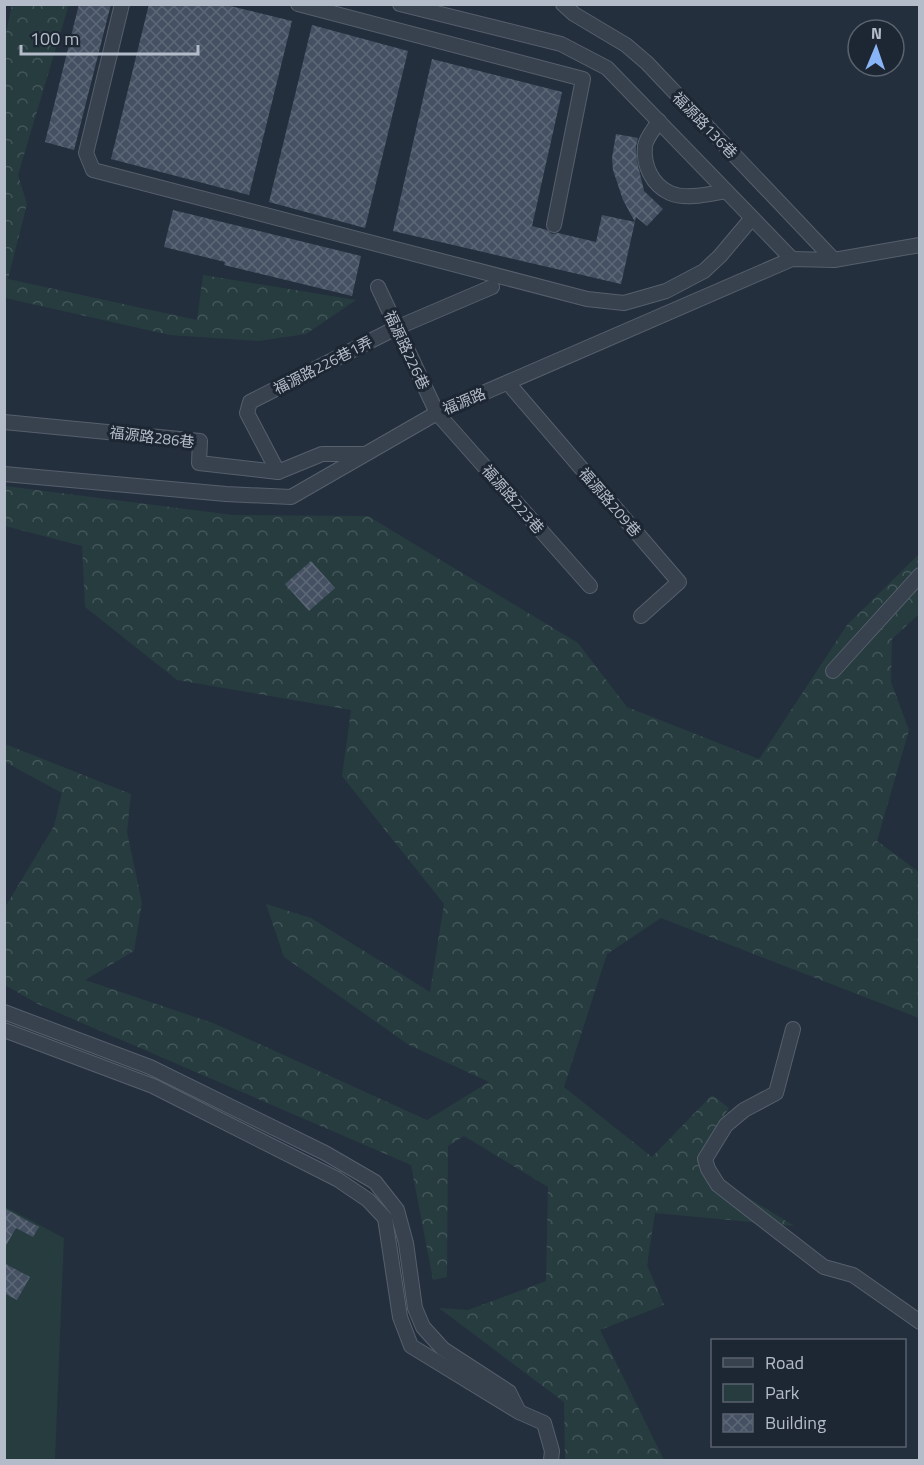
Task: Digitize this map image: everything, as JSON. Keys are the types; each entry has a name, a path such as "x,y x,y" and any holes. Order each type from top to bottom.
{"street":[{"path":"122,4 87,153 93,170 587,299 624,303 666,291 704,271 752,218"},
{"path":"298,4 583,79 607,68"},
{"path":"400,4 561,44 607,68 792,260"},
{"name":"福源路136巷","path":"563,4 574,14 626,45 647,63 834,260"},
{"path":"554,225 583,79"},
{"path":"659,121 645,144 646,164 654,182 671,194 696,196 726,191"},
{"name":"福源路","path":"4,474 225,494 291,497 437,412 792,260 834,260 920,245"},
{"name":"福源路226巷1弄","path":"278,472 247,413 250,402 396,328 492,287"},
{"name":"福源路226巷","path":"378,288 437,412"},
{"name":"福源路209巷","path":"508,383 679,582 641,616"},
{"name":"福源路223巷","path":"437,412 590,586"},
{"name":"福源路286巷","path":"4,422 200,441 199,463 278,472"},
{"path":"278,472 322,454 364,454"},
{"path":"833,670 920,574"},
{"path":"4,1012 150,1067 325,1153 375,1182 397,1210 406,1243 415,1308 423,1327 443,1349 510,1392 519,1412"},
{"path":"793,1029 776,1093 744,1110 726,1125 705,1158 708,1169 718,1185 824,1267 853,1275 920,1322"},
{"path":"4,1030 153,1086 338,1179 368,1200 385,1218 400,1317 411,1346 519,1412 544,1423 552,1451 551,1461"}],"green space":[{"path":"69,4 18,175 27,204 8,279 197,320 203,275 356,300 306,334 258,341 170,335 5,298 5,37 12,5"},
{"path":"5,486 233,515 368,516 578,643 627,707 759,759 847,625 919,554 919,614 892,639 891,682 909,730 877,841 919,872 919,1018 661,918 607,954 564,1087 652,1157 712,1095 729,1108 704,1146 713,1176 794,1226 655,1213 647,1265 664,1305 600,1330 664,1460 565,1460 564,1402 439,1308 468,1310 546,1281 548,1187 464,1136 448,1146 447,1277 433,1280 411,1165 38,1004 5,985 4,909 54,826 62,793 5,762 5,744 131,794 127,832 142,903 134,951 85,980 213,1023 427,1120 489,1082 409,1045 284,957 266,904 311,918 430,992 444,904 342,776 351,710 177,680 85,607 82,546 5,526"},
{"path":"4,1206 64,1238 55,1460 5,1460"}],"building":[{"path":"79,4 111,4 74,150 45,142"},
{"path":"149,4 222,4 292,21 249,195 111,159"},
{"path":"312,25 408,51 365,228 269,202"},
{"path":"432,59 562,92 532,226 547,230 552,234 558,233 596,242 602,215 635,222 621,284 393,231"},
{"path":"616,134 638,138 637,161 644,191 663,209 647,226 636,217 635,222 623,200 613,170 612,158"},
{"path":"173,210 361,256 352,296 224,265 225,262 164,247"},
{"path":"311,561 335,588 309,611 285,584"},
{"path":"4,1208 39,1227 33,1237 16,1228 4,1249"},
{"path":"4,1263 30,1277 17,1300 4,1293"}]}
